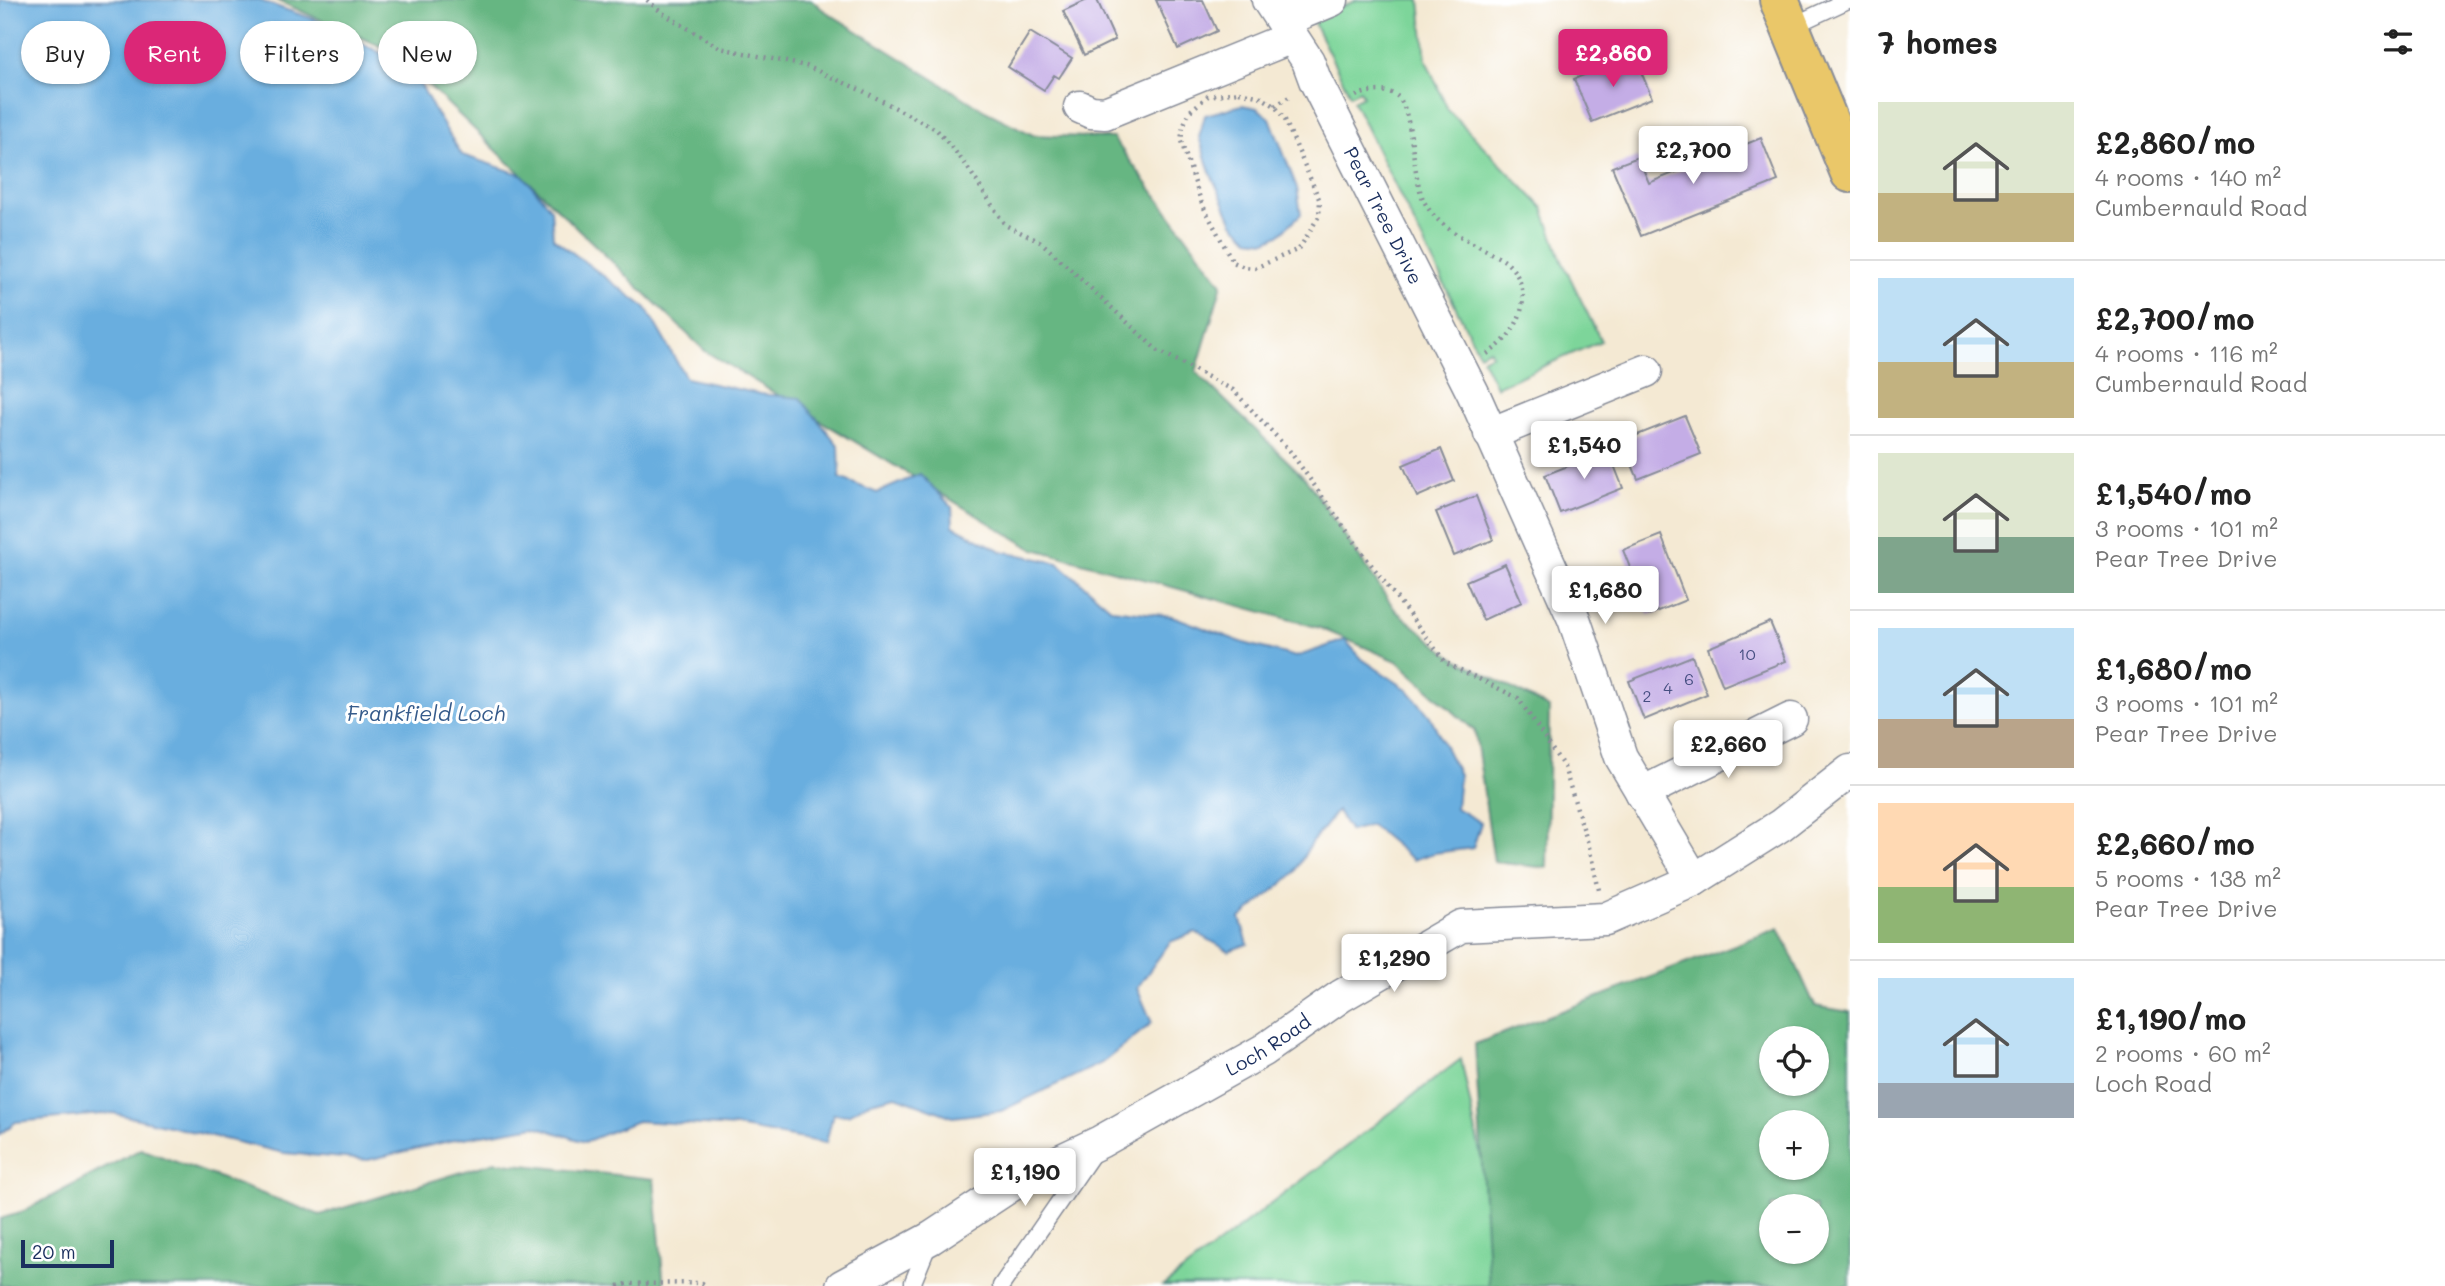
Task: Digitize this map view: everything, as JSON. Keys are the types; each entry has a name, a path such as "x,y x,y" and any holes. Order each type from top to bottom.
{"main road":[{"path":"1784,14 1848,162"}],"street":[{"path":"1080,107 1091,112 1105,113 1281,19 1332,0"},
{"name":"Pear Tree Drive","path":"1281,19 1308,61 1329,108 1461,368 1574,618 1621,757 1694,880"},
{"path":"1490,434 1646,371"},
{"path":"1642,793 1791,719"},
{"name":"Loch Road","path":"842,1286 931,1238 1020,1180 1100,1142 1264,1050 1341,996 1461,926 1605,919 1694,880 1781,825 1850,771"}],"lane":[{"path":"1784,14 1848,0"},
{"path":"1001,1286 1100,1142"},
{"path":"913,1286 912,1282 931,1238"}],"path":[{"path":"647,0 661,12 720,48 806,66 863,91 936,129 964,162 1005,225 1041,242 1157,350 1233,390 1289,450 1446,663 1518,698 1564,767 1589,847 1605,919"},
{"path":"1329,108 1362,93 1388,91 1398,97 1406,113 1416,180 1425,203 1443,226 1506,262 1518,279 1524,302 1520,320 1491,351 1461,368"},
{"path":"1239,92 1261,97 1275,106 1285,120 1320,201 1319,216 1299,249 1255,268 1244,267 1233,262 1202,204 1181,141 1183,126 1190,111 1208,96 1239,92"},
{"path":"618,1286 702,1283 707,1286"}],"green space":[{"path":"276,0 812,0 822,9 985,111 1033,135 1113,138 1222,284 1196,372 1306,479 1396,611 1451,656 1549,708 1547,868 1494,862 1475,731 1397,661 1320,628 1031,548 705,351 427,84 477,84 477,21 378,21 378,45 364,39 364,21 324,21"},
{"path":"1357,0 1420,0 1426,60 1448,110 1543,208 1562,261 1601,341 1496,387 1482,359 1492,354 1489,349 1479,354 1353,101 1363,96 1360,90 1350,95 1312,19"},
{"path":"1779,928 1815,1006 1850,1012 1850,1286 1489,1286 1475,1044"},
{"path":"1461,1059 1507,1286 1163,1286"},
{"path":"141,1149 320,1215 495,1162 654,1179 664,1286 0,1286 0,1219 20,1213"}],"water":[{"name":"Frankfield Loch","path":"0,0 258,0 317,21 240,21 240,84 364,84 364,44 378,52 378,84 419,84 462,155 523,175 551,209 553,238 646,308 686,378 760,394 800,398 839,446 840,478 877,493 920,474 952,507 953,526 1001,551 1058,563 1112,609 1172,616 1244,643 1296,657 1345,640 1362,659 1408,690 1430,716 1459,775 1456,808 1481,823 1473,848 1434,853 1413,860 1371,825 1350,831 1337,811 1311,843 1294,874 1240,918 1248,944 1229,951 1195,932 1170,942 1137,988 1152,1023 1102,1063 1001,1111 953,1117 896,1096 867,1103 848,1115 833,1114 826,1143 736,1127 637,1121 585,1142 535,1126 458,1139 368,1160 284,1153 113,1113 16,1122 0,1134"},
{"path":"1242,105 1257,108 1270,118 1297,188 1301,214 1279,235 1266,241 1249,239 1233,223 1210,172 1199,137 1205,115"}],"building":[{"path":"1087,0 1097,0 1115,40 1084,55 1063,11"},
{"path":"1156,0 1203,0 1217,31 1178,49"},
{"path":"1030,32 1072,58 1059,78 1054,75 1044,90 1008,67"},
{"path":"1634,55 1652,98 1592,122 1574,79"},
{"path":"1761,138 1778,181 1641,236 1612,167 1638,157 1649,183"},
{"path":"1685,416 1701,454 1638,479 1622,441"},
{"path":"1441,449 1454,481 1417,497 1403,465"},
{"path":"1608,450 1623,488 1560,513 1545,475"},
{"path":"1476,496 1493,540 1454,556 1436,512"},
{"path":"1661,535 1686,600 1649,615 1623,550"},
{"path":"1505,564 1522,602 1483,620 1466,581"},
{"path":"1770,622 1786,661 1723,686 1708,648"},
{"path":"1692,656 1707,694 1644,720 1629,681"}]}
